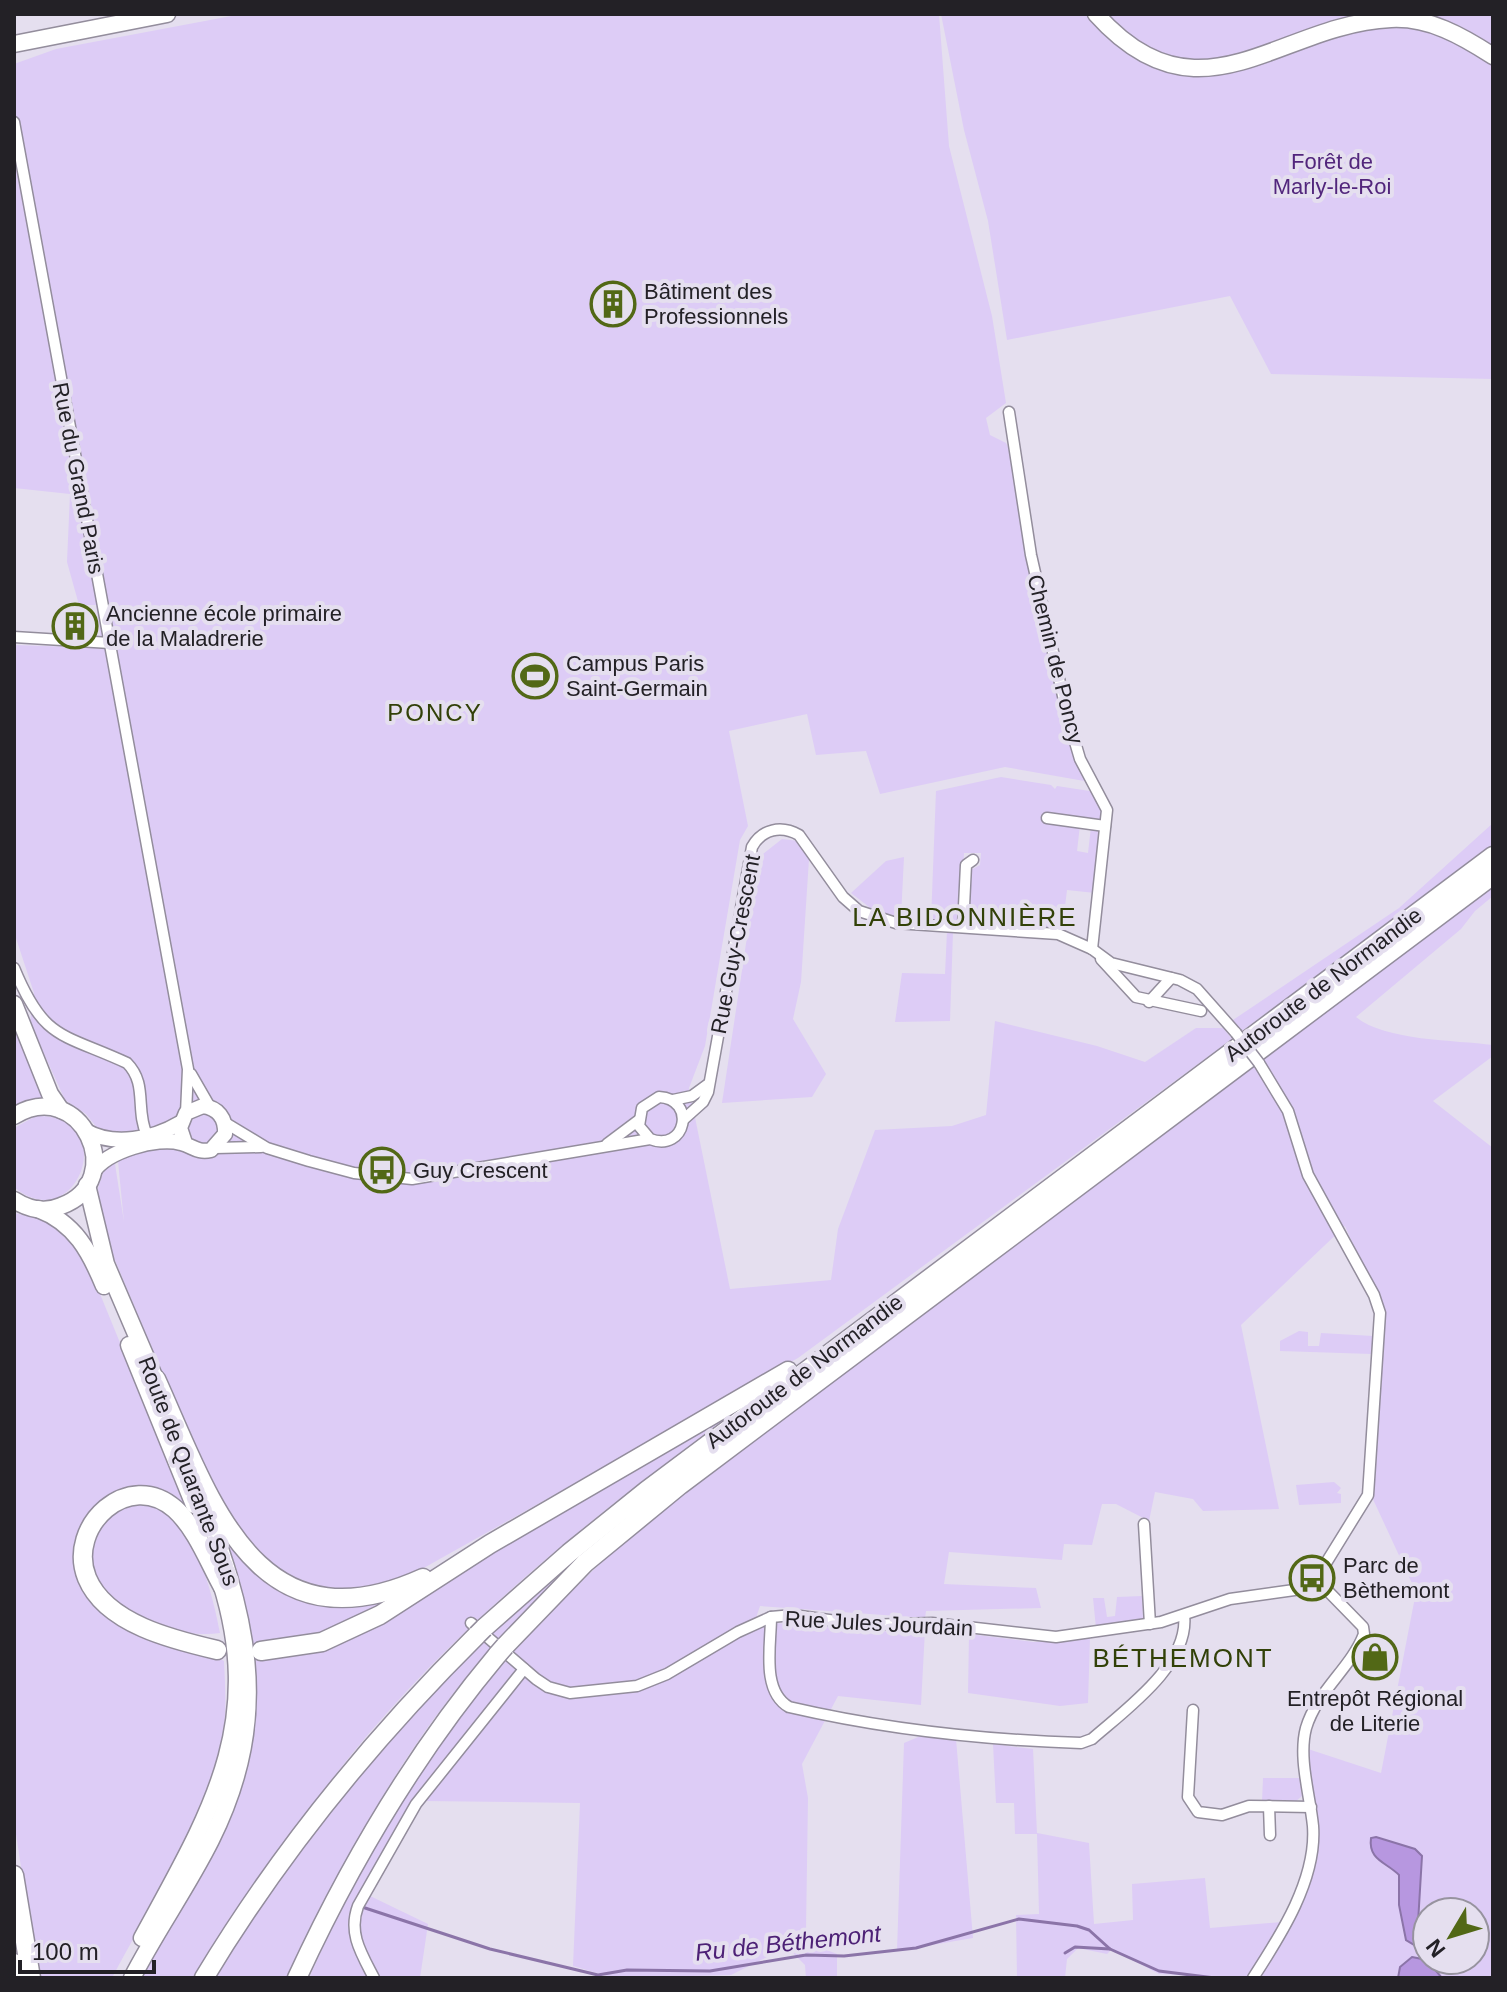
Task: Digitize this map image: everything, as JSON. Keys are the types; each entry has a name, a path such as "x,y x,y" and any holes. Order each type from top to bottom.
{"highway":[{"name":"Autoroute de Normandie","path":"204,1978 254,1901 328,1799 478,1629 612,1517 857,1330 1493,856"},
{"name":"Autoroute de Normandie","path":"297,1978 334,1901 392,1796 442,1723 502,1650 585,1563 668,1494 1493,875"},
{"path":"261,1651 322,1642 380,1615 490,1544 857,1330"},
{"path":"156,1379 223,1524 245,1554 277,1579 310,1593 343,1598 382,1594 490,1544"},
{"path":"217,1650 179,1642 117,1612 88,1580 82,1557 84,1538 109,1505 127,1496 148,1496 172,1506 184,1519 223,1587"},
{"path":"14,1875 31,1978"},
{"path":"14,1963 16,1978"}],"main road":[{"path":"14,44 167,14"},
{"path":"1096,14 1129,44 1150,56 1168,64 1195,68 1238,65 1340,28 1393,19 1432,25 1460,35 1493,56"},
{"path":"14,1004 50,1094 61,1110 86,1131"},
{"path":"14,1116 39,1107 61,1110"},
{"name":"Route de Quarante Sous","path":"86,1131 94,1149 90,1178 106,1264 156,1379 229,1568 244,1628 248,1674 245,1734 231,1790 212,1839 132,1978"},
{"path":"38,1209 66,1205 90,1178"},
{"name":"Route de Quarante Sous","path":"15,1202 64,1222 75,1232 101,1278 199,1517 223,1587 235,1641 237,1678 233,1732 219,1788 200,1832 121,1978"}],"street":[{"name":"Rue du Grand Paris","path":"14,122 188,1069 183,1118"},
{"name":"Chemin de Poncy","path":"1009,412 1031,555 1068,718 1080,759 1107,810 1095,951"},
{"path":"14,637 110,643"},
{"path":"1047,818 1105,826"},
{"name":"Rue Guy-Crescent","path":"224,1122 267,1148 354,1173 420,1179 650,1139 661,1142 675,1138 684,1119 703,1102 752,847 767,832 791,831 810,847 843,897 859,911 896,923 963,927"},
{"path":"973,860 966,865 963,927 1058,934 1128,969 1171,978 1197,989 1259,1063 1288,1111 1308,1175 1374,1295 1380,1313 1368,1495 1326,1563 1323,1586 1363,1627 1361,1641 1325,1690 1307,1725 1303,1744 1313,1830 1307,1876 1253,1978"},
{"path":"1095,951 1127,990 1149,1002 1201,1011"},
{"path":"14,968 28,1004 46,1026 64,1038 127,1063 135,1071 141,1089 139,1115 147,1135"},
{"path":"1149,1002 1171,978"},
{"name":"Rue du Grand Paris","path":"188,1069 210,1107"},
{"name":"Rue Guy-Crescent","path":"601,1147 639,1120 642,1108 651,1099 673,1100 692,1096 707,1085"},
{"path":"673,1100 684,1119"},
{"path":"86,1131 113,1141 147,1135 183,1118 199,1106 210,1107 224,1122 223,1138 215,1148 201,1151 185,1143 164,1142 115,1152 104,1157 90,1178"},
{"path":"183,1118 185,1143"},
{"path":"639,1120 642,1131 650,1139"},
{"name":"Rue Guy-Crescent","path":"215,1148 267,1148"},
{"path":"1144,1524 1150,1624"},
{"name":"Rue Jules Jourdain","path":"478,1629 548,1687 570,1693 637,1686 667,1674 738,1632 771,1617 818,1617 865,1625 932,1623 1056,1637 1150,1624 1230,1599 1323,1586"},
{"path":"771,1617 772,1688 778,1701 789,1707 916,1730 1009,1741 1081,1743 1092,1739 1153,1685 1186,1632 1184,1615"},
{"path":"374,1978 354,1935 352,1922 358,1906 416,1804 473,1728 524,1669"},
{"path":"1193,1710 1187,1778 1190,1805 1209,1816 1249,1806 1311,1807"},
{"path":"1269,1806 1270,1835"}],"green space":[{"name":"Campus Paris Saint-Germain","path":"242,14 939,14 949,146 992,316 1006,403 986,418 990,435 1006,443 1012,455 1030,564 1090,782 1005,767 880,794 866,751 816,755 807,714 729,731 748,826 740,840 705,1046 689,1088 730,1289 831,1280 838,1229 875,1130 952,1126 986,1115 995,1021 1097,1046 1145,1062 1196,1028 1223,1028 1232,1039 798,1358 413,1574 360,1592 319,1587 277,1570 221,1513 101,1227 98,1188 106,1164 115,1164 124,1222 115,1131 105,1133 98,1129 86,1114 65,1100 30,1023 34,993 14,932 14,645 102,648 96,605 79,605 67,562 70,494 14,488 14,64 56,49"},
{"name":"Forêt de Marly-le-Roi","path":"941,14 1493,14 1493,379 1271,374 1230,296 1007,340 988,221 964,130"},
{"path":"1001,777 1051,785 1055,789 1057,786 1096,792 1104,813 1103,823 1048,813 1043,817 1047,823 1080,825 1077,851 1088,853 1091,827 1102,828 1095,893 1067,890 1062,931 966,923 969,871 980,865 981,853 964,853 961,914 957,922 931,921 936,791"},
{"path":"1493,823 1493,844 1242,1031 1233,1020 1399,908"},
{"path":"782,839 799,841 809,859 801,982 793,1019 826,1074 812,1097 722,1103 759,857"},
{"path":"904,857 901,917 873,910 851,893 886,861"},
{"path":"1493,885 1493,896 1475,911 1461,929 1356,1017 1384,1031 1402,1035 1493,1045 1493,1056 1433,1101 1493,1148 1493,1978 1261,1978 1314,1871 1317,1831 1308,1749 1381,1773 1416,1592 1371,1495 1384,1316 1345,1226 1241,1325 1279,1509 1203,1511 1193,1499 1155,1492 1149,1521 1116,1504 1102,1504 1092,1545 1064,1544 1062,1560 949,1552 944,1584 1036,1588 1041,1608 926,1611 925,1618 760,1606 756,1618 771,1623 925,1630 921,1705 838,1696 802,1764 808,1798 806,1930 824,1949 837,1954 837,1978 806,1978 805,1965 787,1947 731,1975 614,1978 573,1966 580,1803 423,1801 366,1894 428,1924 420,1978 309,1978 377,1834 418,1772 513,1653 658,1511"},
{"path":"947,931 953,932 950,1021 895,1022 902,973 945,974"},
{"path":"14,1016 47,1100 16,1107"},
{"path":"36,1116 63,1120 78,1133 84,1151 81,1170 72,1187 56,1198 37,1199 14,1187 14,1128"},
{"path":"14,1213 45,1220 71,1239 98,1289 188,1509 171,1500 99,1505 87,1589 224,1661 224,1725 216,1767 205,1799 177,1860 112,1978 38,1978 14,1821"},
{"path":"1299,1331 1308,1332 1308,1346 1319,1346 1321,1333 1373,1336 1372,1354 1280,1351 1280,1341"},
{"path":"755,1398 593,1520 490,1608 441,1655 330,1782 269,1864 193,1978 140,1978 255,1695 253,1643 247,1614 220,1531 251,1568 283,1587 399,1593 317,1645"},
{"path":"1334,1482 1341,1488 1337,1493 1341,1494 1341,1503 1299,1505 1296,1485"},
{"path":"142,1501 171,1515 189,1537 209,1587 220,1633 200,1634 154,1625 113,1602 99,1586 90,1566 90,1544 100,1519 120,1507"},
{"path":"607,1529 495,1644 410,1753 366,1825 290,1978 212,1978 280,1870 353,1776 475,1647"},
{"path":"1142,1596 1143,1618 1138,1622 1096,1628 1093,1598 1104,1598 1107,1617 1115,1616 1117,1597"},
{"path":"969,1634 1034,1642 1090,1637 1088,1703 1060,1706 968,1693"},
{"path":"923,1735 956,1739 973,1938 897,1951 904,1743"},
{"path":"993,1744 1033,1749 1037,1833 1089,1843 1094,1924 1133,1920 1132,1884 1205,1878 1210,1928 1282,1922 1249,1978 1159,1974 1112,1949 1107,1954 1078,1948 1067,1959 1065,1978 1017,1978 1016,1915 1039,1914 1037,1834 1015,1834 1014,1803 996,1803"},
{"path":"1263,1778 1300,1778 1302,1796 1294,1803 1262,1802"}],"shaded area":[{"path":"1371,1838 1415,1849 1422,1856 1420,1896 1411,1896 1411,1943 1406,1940 1399,1905 1399,1875 1375,1856"},
{"path":"1411,1958 1411,1976 1442,1978 1398,1978 1400,1967"}],"waterway":[{"name":"Ru de Béthemont","path":"359,1906 490,1949 598,1975 627,1970 710,1971 806,1955 844,1956 916,1948 1019,1919 1077,1926 1089,1930 1110,1949 1159,1971 1215,1978"},
{"path":"1065,1953 1075,1947 1110,1949"}],"place":[{"name":"Bâtiment des Professionnels","path":"613,304"},
{"name":"Ancienne école primaire de la Maladrerie","path":"75,626"},
{"name":"Campus Paris Saint-Germain","path":"535,676"},
{"name":"Guy Crescent","path":"382,1170"},
{"name":"Parc de Bèthemont","path":"1312,1578"},
{"name":"Entrepôt Régional de Literie","path":"1375,1657"}],"district":[{"name":"PONCY","path":"435,713"},
{"name":"LA BIDONNIÈRE","path":"965,917"},
{"name":"BÉTHEMONT","path":"1183,1658"}]}
